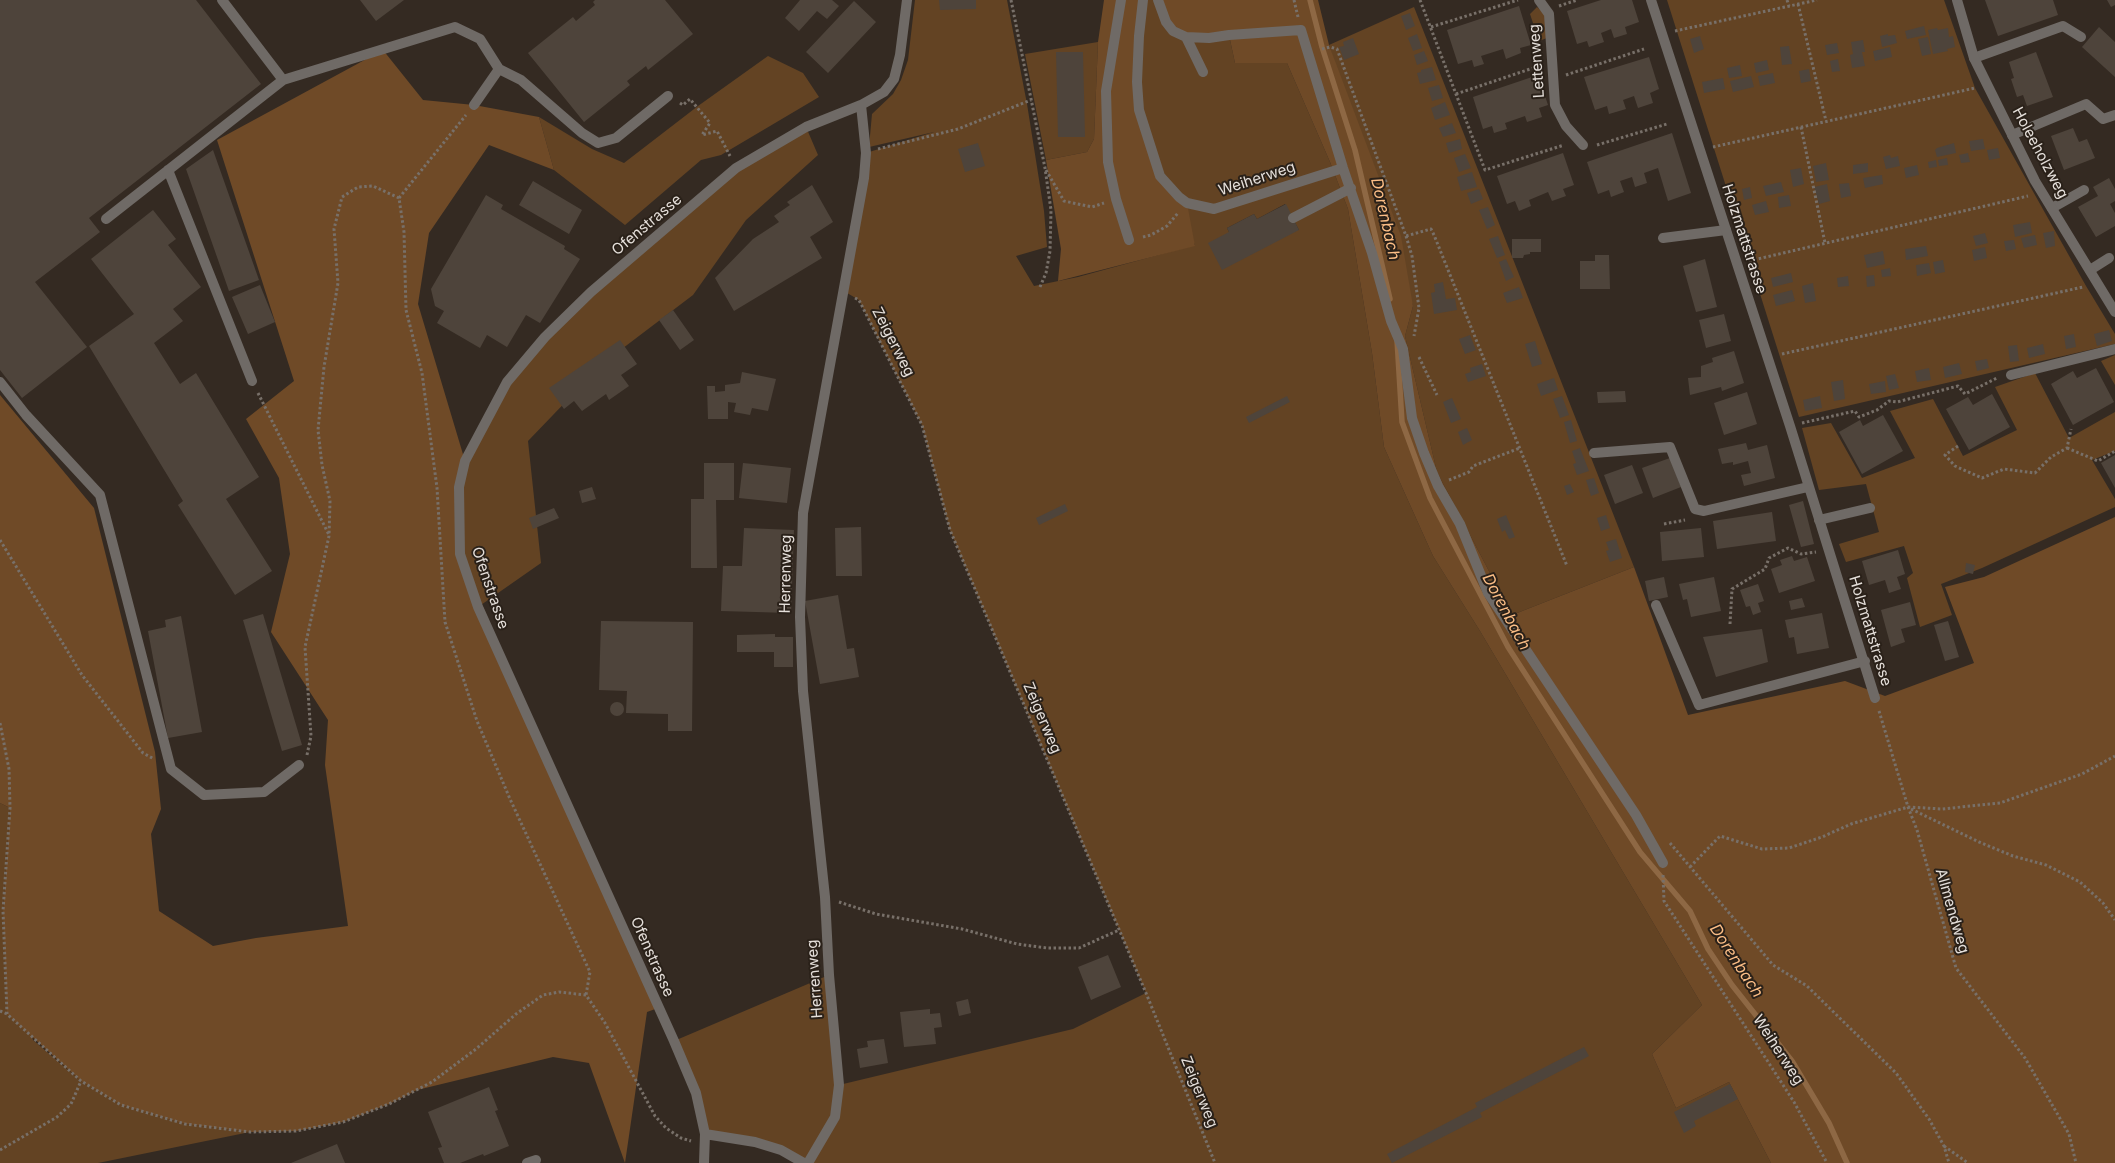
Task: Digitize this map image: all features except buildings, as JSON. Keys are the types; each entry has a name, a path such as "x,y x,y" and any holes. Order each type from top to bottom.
{"street":[{"path":"222,0 284,80"},
{"path":"860,105 884,92 894,79 900,55 908,0"},
{"path":"1121,0 1106,91 1108,162 1116,199 1129,240"},
{"path":"1143,0 1138,55 1139,110 1160,176 1187,203"},
{"path":"1158,0 1166,22 1173,31 1186,37 1209,38 1301,30 1343,168 1372,253 1391,321 1405,343 1412,418 1438,486 1460,524 1488,593 1631,808 1663,864"},
{"name":"Lettenweg","path":"1539,0 1549,14 1555,105 1566,126 1583,145"},
{"name":"Holzmattstrasse","path":"1651,0 1790,426 1875,698"},
{"name":"Holeeholzweg","path":"1957,0 1974,58 2012,135 2042,192 2115,312"},
{"path":"1974,58 2063,26 2081,37"},
{"path":"106,219 284,80 455,27 480,39 500,69 520,80 582,133 598,143 616,138 668,96"},
{"path":"1186,37 1203,72"},
{"path":"474,105 500,69"},
{"path":"2012,135 2086,104 2104,119 2115,115"},
{"name":"Herrenweg","path":"806,1163 835,1117 839,1085 825,897 803,691 800,616 803,513 842,290 864,178 866,153 860,105"},
{"name":"Ofenstrasse","path":"704,1163 705,1139 696,1093 478,607 460,554 460,487 465,461 507,382 545,336 591,292 736,168 806,127 860,105"},
{"name":"Weiherweg","path":"1187,203 1214,209 1343,168"},
{"path":"168,170 252,381"},
{"path":"1293,218 1351,188"},
{"path":"2052,208 2084,190"},
{"path":"1663,238 1726,230"},
{"path":"2090,270 2109,258"},
{"path":"2010,375 2115,349"},
{"path":"0,382 26,415 100,495 171,769 204,795 264,792 299,766"},
{"path":"1594,453 1670,447 1695,509 1704,511 1808,487"},
{"path":"1819,520 1870,508"},
{"path":"1656,605 1699,705 1865,661"},
{"path":"705,1139 754,1142 781,1150 806,1163"}],"path":[{"path":"1011,0 1045,168 1051,210 1052,238 1046,273 1040,286"},
{"path":"1420,0 1485,170 1568,144 1600,145 1667,124"},
{"path":"1431,27 1518,0"},
{"path":"1788,0 1789,6"},
{"path":"1662,34 1817,0"},
{"path":"1798,4 1826,121"},
{"path":"1327,48 1337,49 1406,236 1412,256 1420,308 1405,343 1437,394"},
{"path":"1554,79 1644,49"},
{"path":"1456,94 1552,62"},
{"path":"1700,149 1988,84"},
{"path":"668,96 683,104 690,99 710,122 702,135 717,131 736,168"},
{"path":"866,153 958,130 1031,100"},
{"path":"474,105 399,198 404,232 406,310 422,373 437,488 445,622 477,721 510,800 590,972 586,994 606,1023 655,1116 666,1128 681,1138 705,1139"},
{"path":"1801,127 1825,243"},
{"path":"1045,168 1064,201 1092,207 1116,199"},
{"path":"299,766 308,754 311,736 305,647 329,536 330,501 322,465 318,430 324,367 338,283 334,228 342,197 358,187 373,186 399,198"},
{"path":"1736,264 2042,192"},
{"path":"1129,240 1150,236 1167,226 1187,203"},
{"path":"1406,236 1431,229 1434,235 1567,566"},
{"path":"1767,357 2098,283"},
{"name":"Zeigerweg","path":"842,290 859,300 922,425 950,530 1120,930 1215,1163"},
{"path":"1790,426 1855,411 1859,417 1877,410 1889,402 1897,402 1958,386 1965,394 2002,375 2010,375"},
{"path":"252,381 329,536"},
{"path":"1958,446 1945,455 1955,466 1982,478 2004,469 2035,473 2050,457 2067,448 2071,430"},
{"path":"1438,486 1469,472 1473,466 1520,448"},
{"path":"2067,448 2098,461 2115,451"},
{"path":"0,540 82,675 143,753 171,769"},
{"path":"1730,624 1732,589 1765,569 1769,558 1788,548 1800,554 1829,551"},
{"name":"Allmendweg","path":"1875,698 1908,807 1917,830 1956,968 2025,1058 2069,1134 2076,1163"},
{"path":"0,723 9,769 10,808 3,911 6,1014"},
{"path":"1949,1163 1944,1146 1896,1073 1821,998 1807,986 1773,965 1690,867 1720,836 1762,849 1789,848 1822,837 1851,824 1908,807 1942,809 2000,803 2082,774 2115,756"},
{"path":"1908,807 1979,842 2013,856 2046,865 2080,882 2103,903 2115,920"},
{"name":"Weiherweg","path":"1663,886 1664,900 1794,1102 1827,1163"},
{"path":"825,897 876,914 962,929 1017,944 1047,948 1079,948 1120,930"},
{"path":"0,1011 6,1014 81,1081 121,1105 185,1124 250,1132 296,1131 343,1122 390,1104 432,1082 476,1049 516,1014 543,995 559,992 586,994"},
{"path":"0,1150 57,1117 71,1104 81,1081"},
{"path":"1944,1146 1968,1163"}],"shaded area":[{"path":"915,0 1007,0 1027,104 1044,211 1047,247 1016,256 1034,286 1078,277 1195,245 1160,176 1139,110 1140,0 1159,0 1229,35 1235,63 1287,63 1330,162 1348,209 1372,353 1384,447 1433,556 1480,631 1702,1005 1652,1054 1676,1108 1729,1082 1771,1163 804,1163 781,1150 705,1134 674,1041 829,975 839,1085 1073,1029 1146,993 950,530 922,425 859,300 842,290 866,153 934,132 869,147 872,114 893,94 901,80 908,60","holes":["1285,204 1299,230 1229,232 1227,228 1254,214 1257,219"]},
{"path":"1104,0 1140,0 1137,82 1160,176 1187,203 1195,246 1058,281 1061,249 1046,160 1087,152 1094,139 1098,42"},
{"path":"1159,0 1318,0 1329,45 1401,236 1413,306 1405,336 1437,472 1512,615 1634,567 1688,715 1845,681 1885,696 1974,663 1945,587 1984,577 2115,517 2115,1163 1771,1163 1729,1082 1676,1108 1652,1054 1702,1005 1480,631 1433,556 1384,447 1372,353 1348,209 1330,162 1287,63 1235,63 1229,35 1209,38 1173,31"},
{"path":"1667,0 1944,0 1975,88 2115,334 2115,344 1799,417"},
{"path":"1414,7 1634,567 1512,615 1437,472 1405,336 1413,306 1329,45"},
{"path":"1537,7 1546,15 1547,38 1539,41 1530,14"},
{"path":"1098,42 1094,139 1087,152 1046,160 1025,54"},
{"path":"383,50 423,100 474,105 539,117 554,170 489,145 429,233 418,304 465,461 460,554 658,1008 647,1012 625,1163 589,1063 553,1057 417,1090 389,1104 343,1122 296,1131 250,1132 185,1124 121,1105 81,1081 7,1014 3,911 10,808 0,803 0,395 94,508 155,752 161,809 151,834 159,911 213,946 256,938 348,926 325,765 328,720 271,632 290,554 279,478 246,419 294,381 217,140"},
{"path":"768,56 803,73 819,97 721,155 701,160 625,225 554,170 539,117 592,149 624,163 698,106"},
{"path":"806,127 818,155 746,220 693,295 602,364 528,441 541,563 478,607 460,554 465,461 507,382 545,336 736,168"},
{"path":"2115,355 2115,385 2101,361"},
{"path":"2035,373 2069,438 2115,412 2115,451 2092,460 2115,499 2115,507 1982,568 1941,584 1952,615 1920,627 1907,578 1913,573 1904,546 1846,562 1839,544 1879,532 1866,484 1819,490 1802,428 1831,423 1862,478 1915,458 1890,411 1933,399 1963,456 2017,430 1995,387"},
{"path":"0,803 10,808 3,911 33,1040 81,1081 121,1105 185,1124 250,1132 98,1163 0,1163"}],"waterway":[{"name":"Dorenbach","path":"1310,0 1322,47 1355,150 1390,299"},
{"name":"Dorenbach","path":"1397,340 1402,422 1430,498 1508,647 1640,852 1690,911 1708,949 1732,985 1792,1061 1829,1123 1847,1163"}]}
